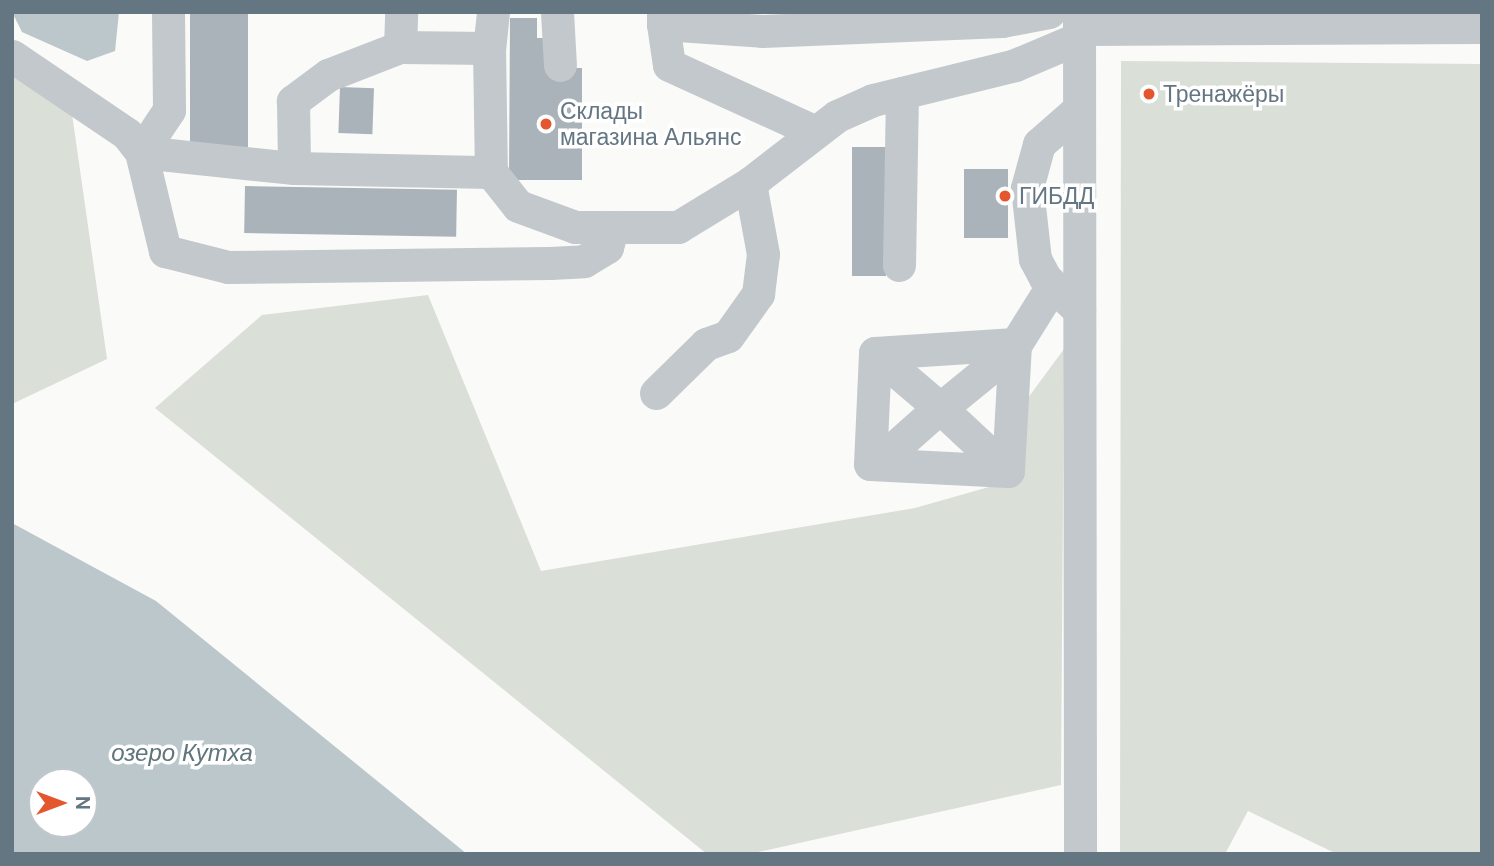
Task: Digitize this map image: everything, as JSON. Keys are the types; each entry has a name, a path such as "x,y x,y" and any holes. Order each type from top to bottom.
{"street":[{"path":"141,152 169,110 168,12"},
{"path":"400,47 401,12"},
{"path":"493,12 489,48 491,172 518,206 575,227 612,229 678,227 750,183 814,131 837,116 902,93 1015,65 1079,26 1480,22"},
{"path":"557,12 561,65"},
{"path":"814,131 669,65 663,18 762,31 1002,20 1049,12"},
{"path":"1079,26 1080,854"},
{"path":"294,168 293,101 328,75 400,47 489,48"},
{"path":"12,55 127,134 141,152 164,251 228,267 584,261 607,247 612,229"},
{"path":"899,265 902,93"},
{"path":"1079,109 1055,124 1030,163 1028,235 1052,286 1079,310"},
{"path":"141,152 294,168 491,172"},
{"path":"656,393 706,344 728,335 758,294 764,265 750,183"},
{"path":"876,464 1016,344 1052,286"},
{"path":"875,353 1016,344"},
{"path":"1007,471 1016,344"},
{"path":"939,467 944,349"},
{"path":"875,353 941,407 1007,471"},
{"path":"875,353 867,459 876,464 1007,471"}],"shaded area":[{"path":"1121,61 1482,64 1482,854 1337,854 1248,811 1225,854 1120,854"},
{"path":"12,69 72,114 107,359 12,404"},
{"path":"428,295 541,571 915,508 1017,479 1025,402 1064,349 1061,785 749,854 707,854 155,408 262,315"}],"water":[{"path":"12,12 119,12 115,51 87,61 22,32"},
{"name":"озеро Кутха","path":"12,523 156,601 467,854 12,854"}],"building":[{"path":"190,12 248,12 248,147 190,147"},
{"name":"Склады магазина Альянс","path":"510,18 537,18 537,38 545,38 545,68 582,68 582,180 509,180"},
{"path":"340,87 374,88 372,134 338,133"},
{"path":"852,147 886,147 886,276 852,276"},
{"path":"964,169 1008,169 1008,238 964,238"},
{"path":"245,186 457,190 456,237 244,233"}],"place":[{"name":"Тренажёры","path":"1149,94"},
{"name":"Склады магазина Альянс","path":"546,124"},
{"name":"ГИБДД","path":"1005,196"}]}
